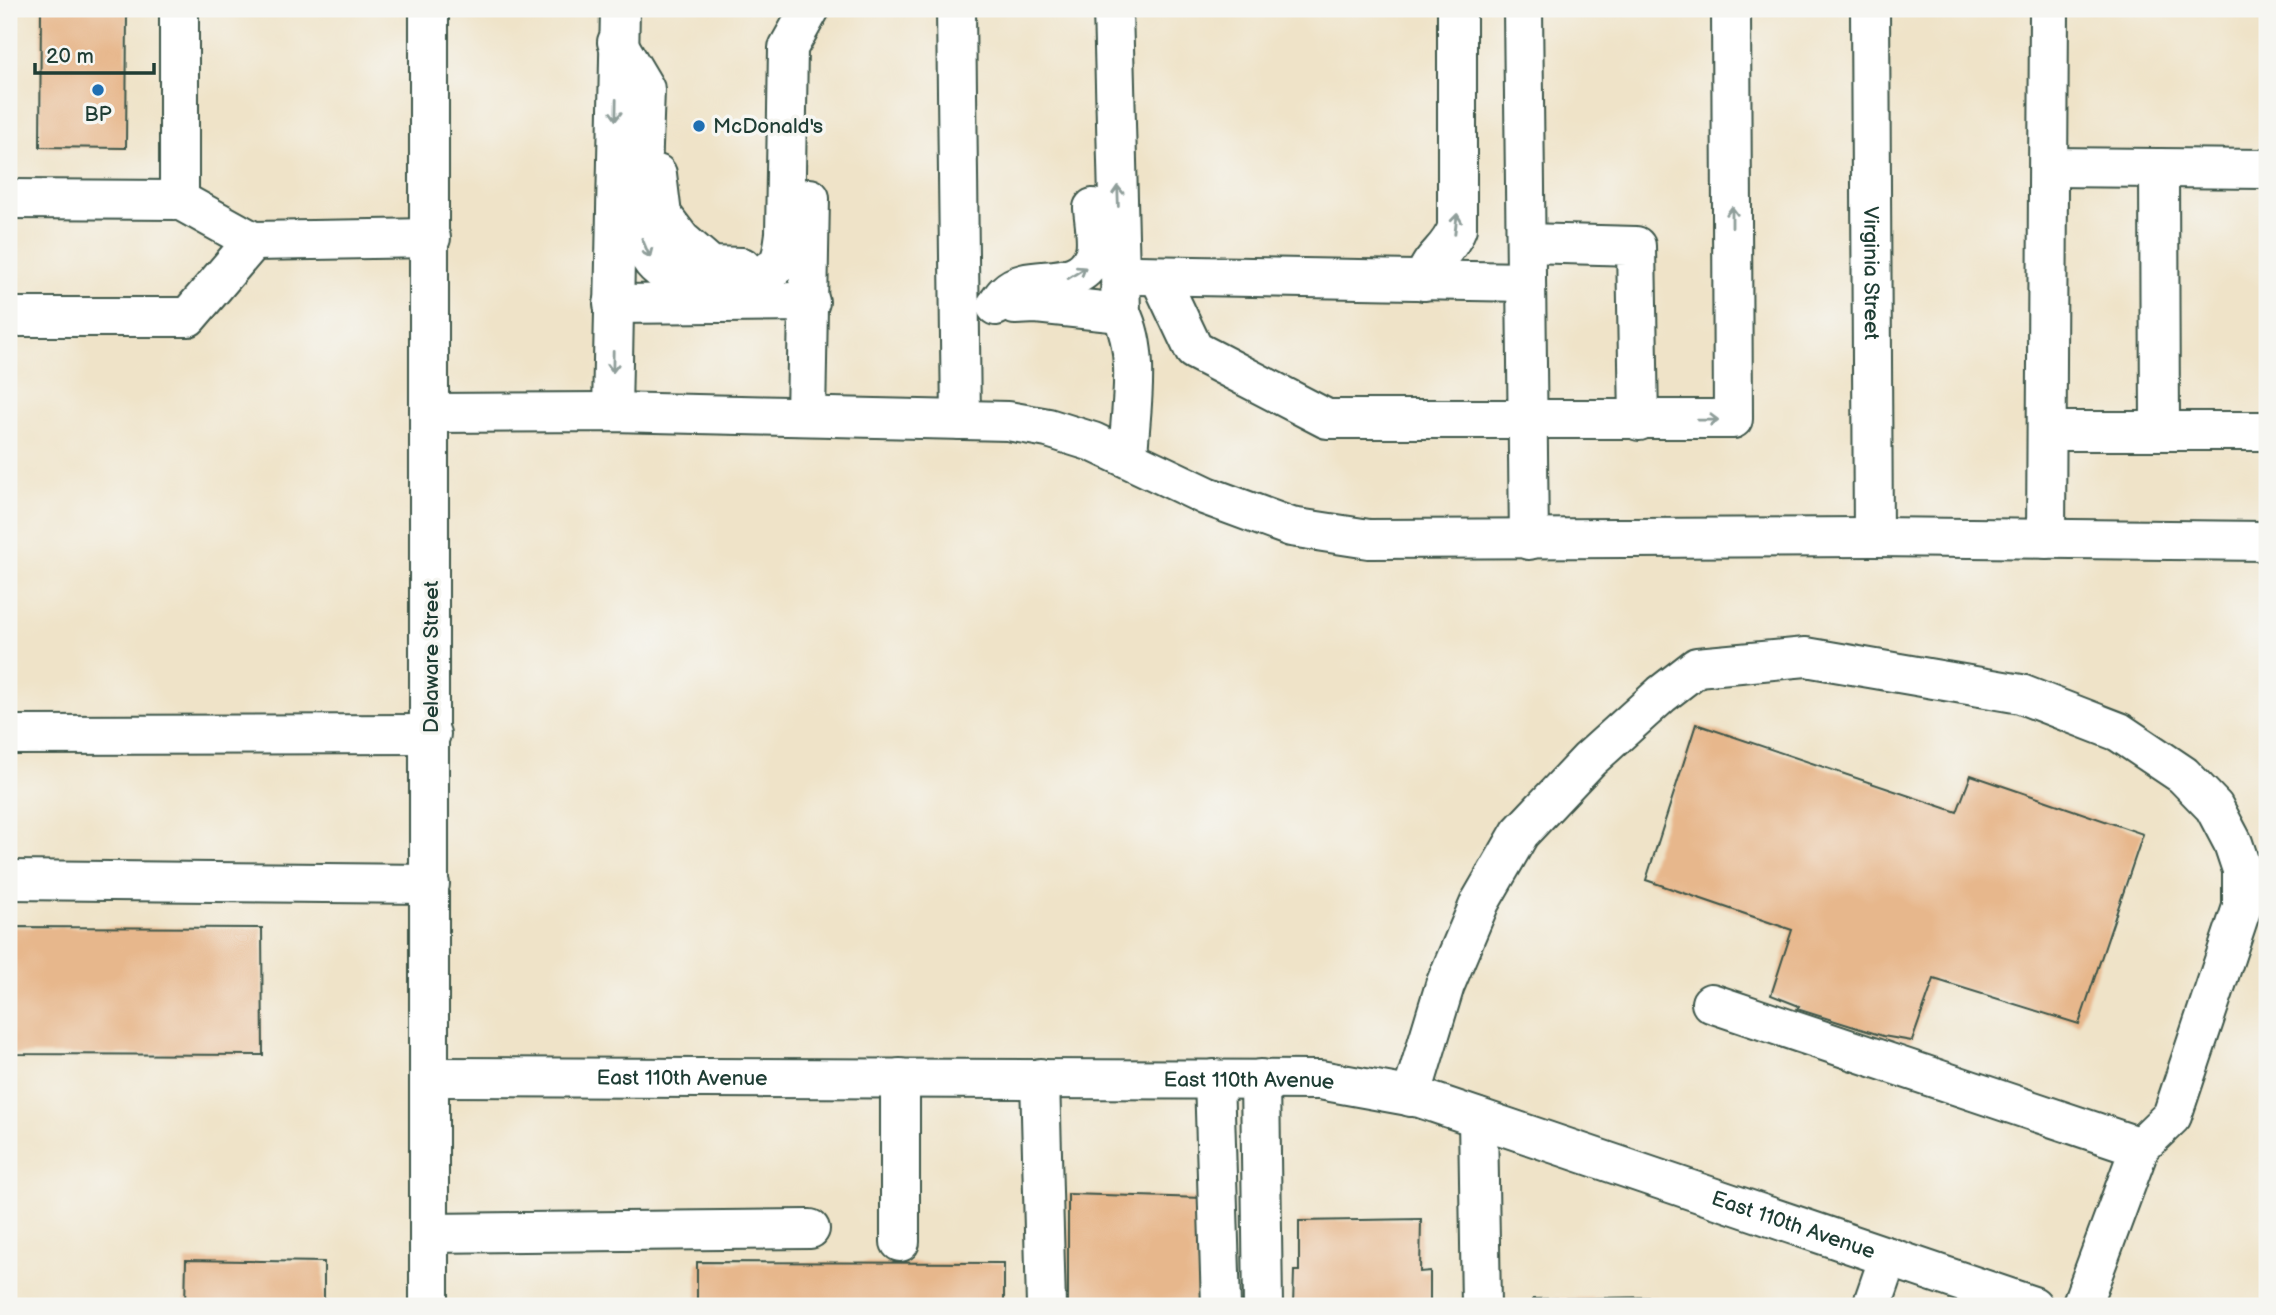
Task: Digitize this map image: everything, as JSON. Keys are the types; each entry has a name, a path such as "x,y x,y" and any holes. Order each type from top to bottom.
{"street":[{"path":"178,9 179,200"},
{"name":"Delaware Street","path":"429,9 429,1306"},
{"path":"619,25 645,89 640,231 645,252 661,270 684,279 726,281 772,270 780,260 785,234 788,48 810,9"},
{"path":"806,416 810,302 810,9"},
{"path":"956,9 961,420"},
{"path":"996,306 1007,291 1023,285 1066,279 1083,272 1095,256 1090,44 1097,25 1112,9"},
{"path":"1112,9 1121,313 1128,328 1132,369 1128,457"},
{"path":"1424,281 1428,265 1450,247 1457,228 1457,9"},
{"path":"1523,9 1529,540"},
{"path":"1159,276 1194,350 1327,419 1733,419 1731,9"},
{"name":"Virginia Street","path":"1870,9 1873,537"},
{"path":"2046,539 2049,9"},
{"path":"612,412 619,25"},
{"path":"2049,167 2267,169"},
{"path":"2159,168 2160,431"},
{"path":"9,199 179,200 253,241 431,239"},
{"path":"9,317 188,317 253,241"},
{"path":"1526,243 1636,246 1639,421"},
{"path":"1121,274 1526,282"},
{"path":"614,304 810,302"},
{"path":"960,322 972,312 996,306 1035,304 1121,313"},
{"path":"431,413 612,412 1008,421 1048,428 1128,457 1247,512 1322,533 1393,540 1873,537 2267,541"},
{"path":"2048,431 2267,431"},
{"path":"1411,1097 1445,985 1480,902 1520,833 1589,760 1662,694 1698,667 1806,657 2021,694 2119,732 2183,775 2214,807 2233,843 2242,870 2242,907 2172,1116 2140,1147 2081,1306"},
{"path":"9,735 431,734"},
{"path":"9,880 430,884"},
{"path":"1711,1003 2140,1147"},
{"name":"East 110th Avenue","path":"430,1077 1320,1080 1411,1097 1478,1118 2033,1306"},
{"path":"900,1078 900,1242"},
{"path":"1041,1078 1046,1306"},
{"path":"1214,1079 1221,1306"},
{"path":"1261,1079 1263,1306"},
{"path":"1478,1118 1481,1306"},
{"path":"429,1233 810,1229"},
{"path":"1872,1306 1889,1257"}],"building":[{"path":"41,9 127,9 126,148 40,147"},
{"path":"1696,724 1957,812 1971,775 2143,834 2079,1024 1934,979 1912,1041 1883,1036 1797,1009 1799,1006 1771,995 1792,930 1646,880"},
{"path":"9,927 262,928 263,1055 9,1054"},
{"path":"1068,1194 1204,1198 1204,1306 1068,1306"},
{"path":"1421,1219 1420,1272 1430,1271 1430,1306 1293,1306 1294,1271 1299,1271 1299,1221"},
{"path":"186,1260 324,1262 324,1306 185,1306"},
{"path":"697,1262 1004,1263 1004,1306 697,1306"},
{"path":"1658,1297 1658,1306 1533,1306 1533,1299"}],"place":[{"name":"BP","path":"98,90"},
{"name":"McDonald's","path":"699,126"}]}
